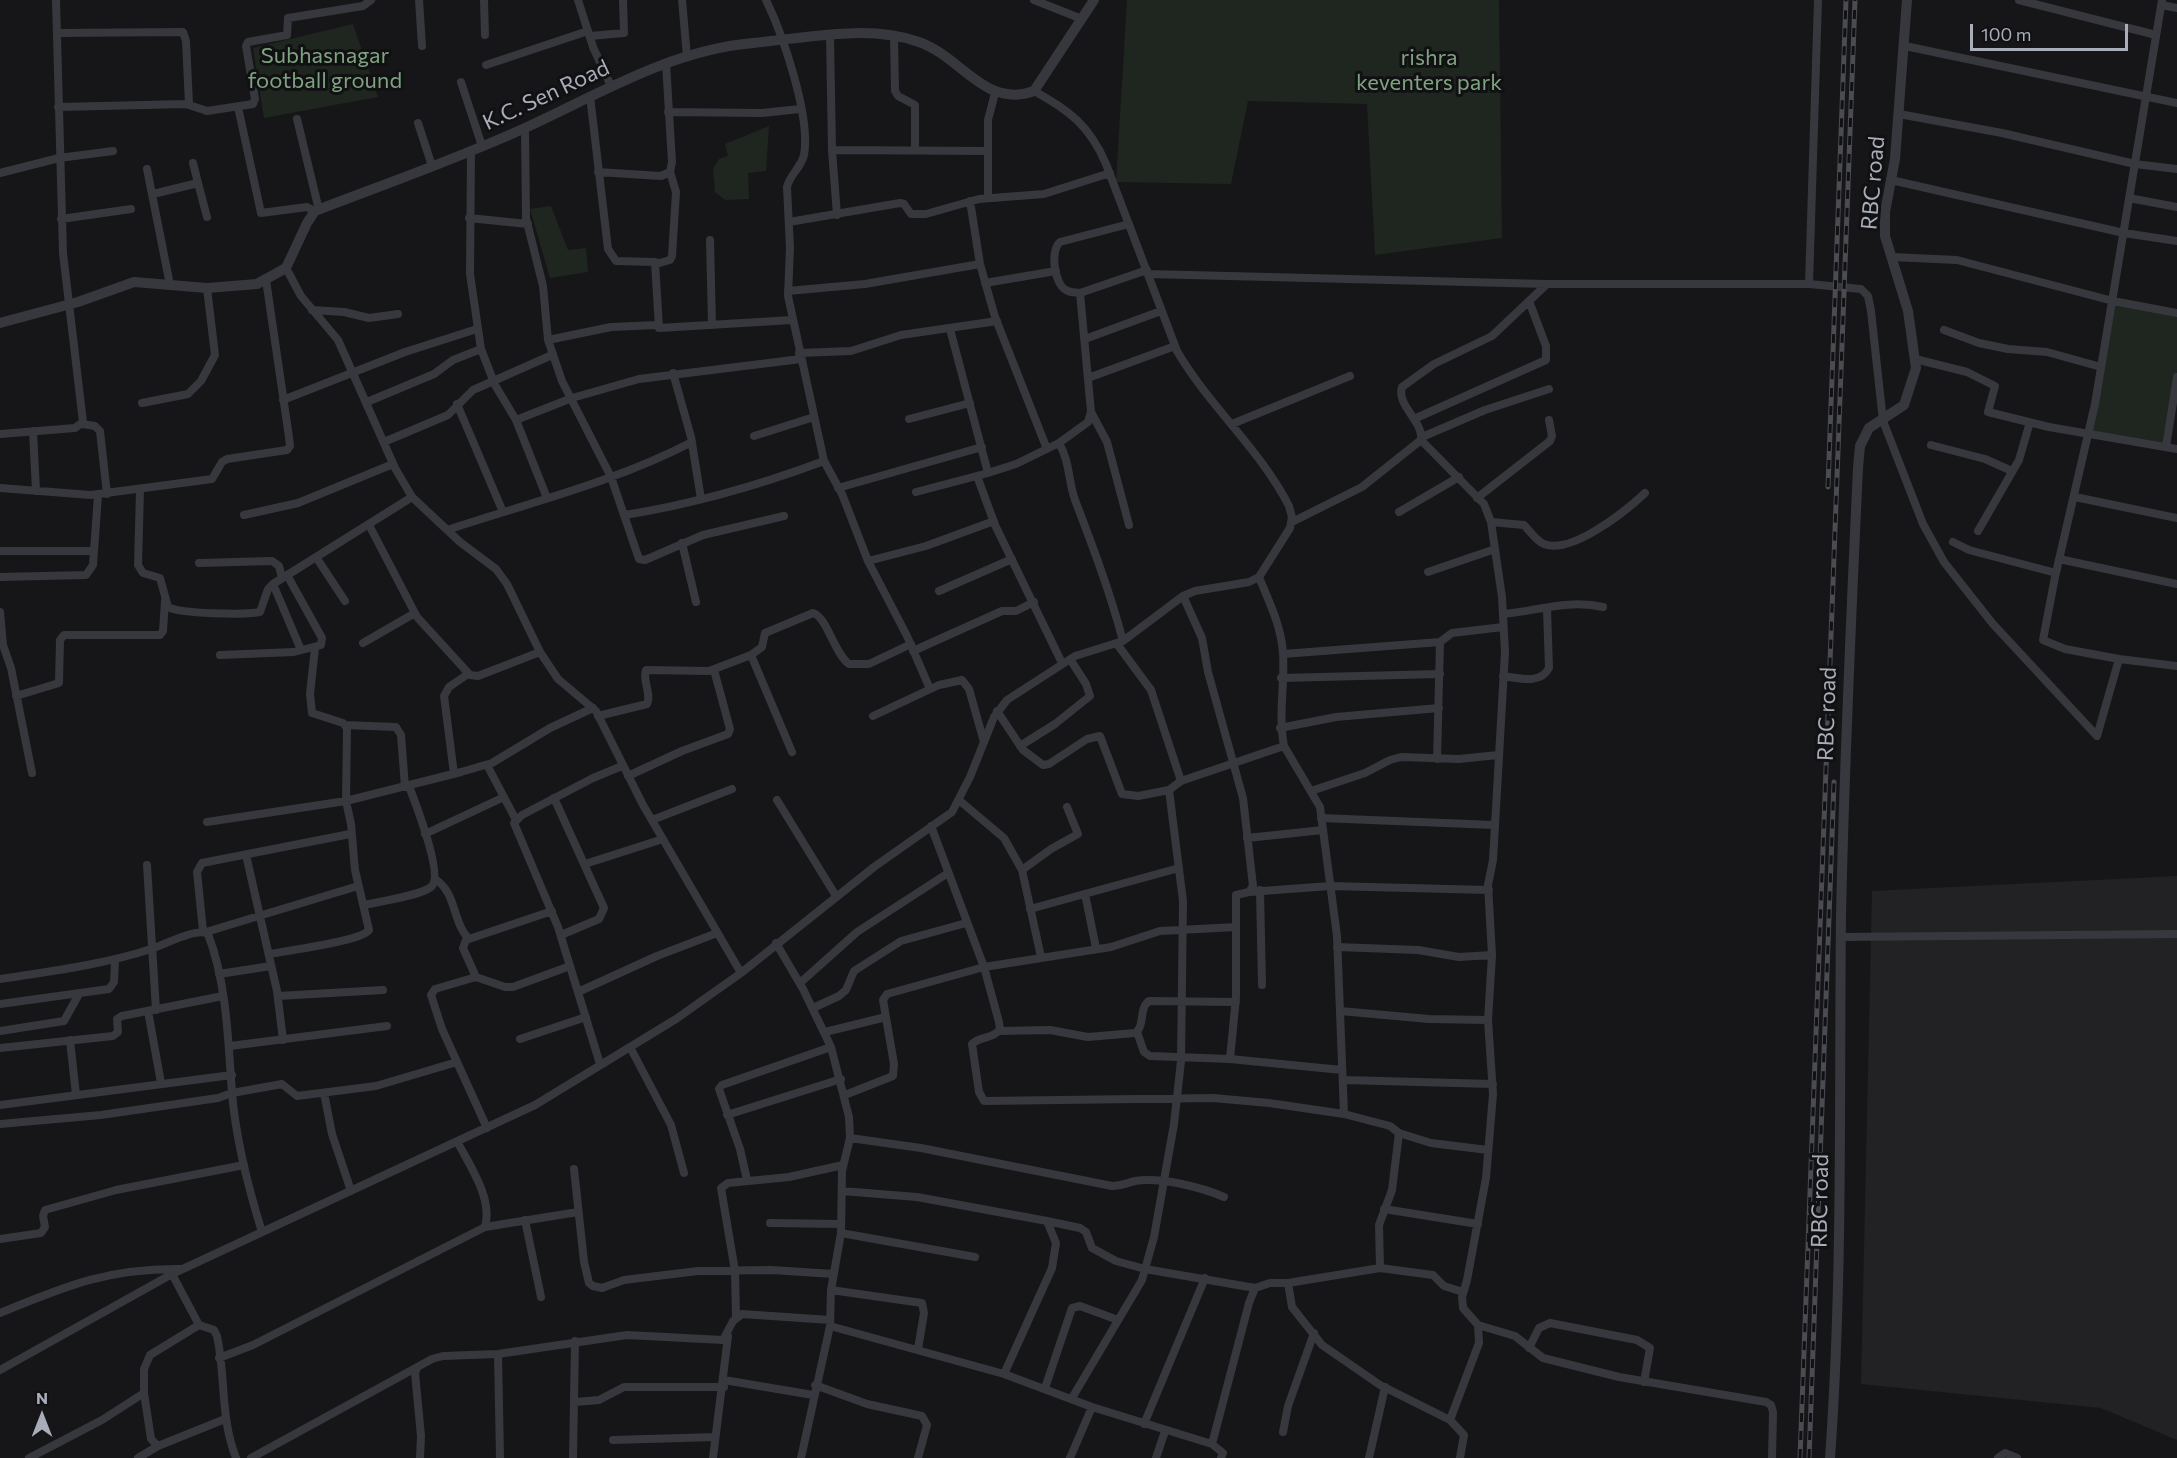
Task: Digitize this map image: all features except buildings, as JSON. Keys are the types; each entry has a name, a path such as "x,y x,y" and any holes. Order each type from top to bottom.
{"street":[{"path":"56,0 61,219 82,424"},
{"path":"58,107 189,104 207,111 253,104 255,99 246,46 248,42 287,35 288,18 363,6 371,0"},
{"path":"419,0 422,46"},
{"path":"483,0 485,35"},
{"path":"578,0 589,34 611,86"},
{"path":"486,65 589,34 624,33 623,0"},
{"path":"682,0 687,57"},
{"path":"766,0 785,42 800,109 804,152 800,165 789,180 787,198 788,291 792,320 824,460 868,561 912,647 930,689"},
{"path":"1034,0 1082,19"},
{"path":"1034,91 1094,0"},
{"path":"1809,284 1818,0"},
{"name":"RBC road","path":"1831,1458 1838,1351 1845,735 1858,468 1860,446 1869,428 1883,421 1904,405 1916,368 1908,311 1885,236 1885,212 1899,114 1907,0"},
{"path":"2019,0 2156,35"},
{"path":"2177,8 2162,2 2089,432 2059,559 2043,640 2065,649 2177,666"},
{"path":"57,33 183,32 186,41 189,104"},
{"path":"830,36 832,150 837,215"},
{"name":"K.C. Sen Road","path":"317,211 471,151 666,63 724,47 830,36 894,36 921,43 938,51 995,93"},
{"path":"894,36 895,91 898,96 915,105 915,150"},
{"path":"1905,46 2177,103"},
{"path":"590,96 609,254 616,261 652,261 656,264 670,260 676,192 670,172 672,162 666,63"},
{"path":"461,82 482,146"},
{"path":"988,198 989,115 995,93 1017,95 1034,91 1061,106 1080,121 1095,143 1110,173 1175,346 1195,378 1232,424 1285,499 1292,522"},
{"path":"238,107 261,213 307,207 317,211"},
{"path":"669,112 762,113 800,109"},
{"path":"1899,114 2002,133 2134,164 2177,169"},
{"path":"297,119 317,211"},
{"path":"418,123 432,166"},
{"path":"525,128 528,224 543,286 548,340 552,356 611,477 640,560 682,543 750,522 784,516"},
{"path":"832,150 988,151"},
{"path":"0,173 59,158 113,151"},
{"path":"471,151 470,274 481,349 493,381 516,420 547,498"},
{"path":"193,163 207,217"},
{"path":"147,169 170,285"},
{"path":"598,172 661,176 670,172"},
{"path":"789,222 902,203 911,214 917,216 970,201 1044,194 1110,173"},
{"path":"1891,180 2124,233 2177,241"},
{"path":"153,194 198,183"},
{"path":"2129,198 2177,207"},
{"path":"970,201 985,284 1047,449"},
{"path":"61,219 131,209"},
{"path":"0,323 69,304 134,282 207,288 238,287 266,280 286,268 306,223 317,211"},
{"path":"469,218 528,224"},
{"path":"1129,224 1058,243 1054,252 1056,271 1062,288 1070,292 1080,292 1148,272 1547,284 1809,284 1818,287 1861,289 1868,296 1883,421 1923,524 1944,562 1993,624 2097,736 2119,659"},
{"path":"710,240 712,326"},
{"path":"1892,257 1957,260 2113,301 2177,313"},
{"path":"656,264 657,325"},
{"path":"788,291 865,284 980,264"},
{"path":"286,268 311,310 334,333 354,373 393,464 412,497 447,530 502,575 540,652 558,678 598,716 652,820 741,973"},
{"path":"985,284 1056,271"},
{"path":"0,488 103,494 140,490 212,479 222,462 227,459 287,450 290,446 266,280"},
{"path":"1547,284 1492,336 1434,363 1404,385 1400,394 1422,439 1484,504 1491,522 1496,549 1503,614 1503,676 1489,890 1492,955 1488,1020 1492,1084 1488,1150 1478,1224 1463,1292 1463,1308 1478,1325 1515,1335 1543,1358 1644,1382 1771,1405 1772,1458"},
{"path":"142,403 188,394 201,381 215,356 207,288"},
{"path":"916,492 1016,464 1059,443 1088,422 1091,411 1080,292"},
{"path":"1414,419 1546,360 1548,354 1546,346 1529,301"},
{"path":"311,310 344,312 369,318 398,314"},
{"path":"1085,339 1161,311"},
{"path":"548,340 611,327 657,325 661,328 792,320"},
{"path":"516,420 572,398 639,379 850,351 901,335 997,321"},
{"path":"284,400 405,352 477,329"},
{"path":"950,329 988,473"},
{"path":"1944,330 1979,343 2008,349 2047,352 2101,367"},
{"path":"1088,378 1175,346"},
{"path":"367,402 434,374 453,360 481,349"},
{"path":"384,442 448,415 473,390 552,356"},
{"path":"1915,359 1967,372 1995,386 1988,412 2177,449"},
{"path":"673,373 692,442 701,499"},
{"path":"1232,424 1350,376"},
{"path":"2166,447 2177,380"},
{"path":"0,1370 172,1274 458,1143 535,1105 676,1019 741,973 836,896 952,812 960,801 997,711 1007,700 1066,661 1120,642 1183,596 1195,591 1249,582 1259,577 1292,522 1362,487 1422,439 1485,410 1549,389"},
{"path":"909,419 970,403"},
{"path":"457,404 503,512"},
{"path":"1091,411 1107,442 1129,525"},
{"path":"754,436 814,417"},
{"path":"1477,498 1550,441 1552,436 1549,420"},
{"path":"1978,531 2019,460 2030,422"},
{"path":"0,434 75,428 82,424 95,426 100,431 103,494 93,565 86,575 0,577"},
{"path":"33,431 36,491"},
{"path":"447,530 611,477 657,460 692,442"},
{"path":"1059,443 1070,466 1068,474 1075,498 1101,564 1120,642 1151,690 1181,781"},
{"path":"1931,445 1985,459 2012,471"},
{"path":"838,488 982,447"},
{"path":"625,515 701,499 767,481 824,460"},
{"path":"244,515 298,503 393,464"},
{"path":"977,476 994,521 1034,602 1066,661 1086,684 1090,696 1055,724 1020,746"},
{"path":"1399,512 1459,477"},
{"path":"140,490 138,565 143,573 160,578 168,607 257,613 261,610 267,589 273,584 412,497"},
{"path":"1491,522 1524,525 1539,542 1546,545 1557,544 1604,527 1645,493"},
{"path":"2075,497 2177,518"},
{"path":"868,561 926,546 994,521"},
{"path":"369,525 415,613 468,674 478,676 540,652"},
{"path":"1953,542 1978,553 2056,573"},
{"path":"682,543 696,602"},
{"path":"1428,572 1496,549"},
{"path":"0,551 94,551"},
{"path":"316,557 345,601"},
{"path":"939,591 1012,559"},
{"path":"2059,559 2177,584"},
{"path":"199,563 272,561 279,566 322,638 321,645 301,651 220,655"},
{"path":"1259,577 1278,623 1283,654 1280,728 1284,747 1320,807 1337,947 1344,1114"},
{"path":"273,584 301,651"},
{"path":"1183,596 1202,638 1208,672 1243,798 1253,886 1249,892"},
{"path":"16,696 59,683 60,640 64,635 160,635 163,631 165,598"},
{"path":"598,716 647,704 649,700 644,676 646,670 698,672 714,670 751,655 762,647 765,633 813,613 818,615 838,653 849,664 869,664 1002,611 1016,611 1034,602"},
{"path":"1503,614 1547,609 1572,602 1603,607"},
{"path":"1503,676 1533,679 1546,673 1549,668 1547,609"},
{"path":"0,612 3,645 11,668 32,773"},
{"path":"363,643 415,613"},
{"path":"1283,654 1440,642 1452,633 1503,627"},
{"path":"1437,759 1440,642"},
{"path":"315,648 310,694 312,713 345,725 396,727 401,735 407,787 425,834 435,879 448,891 467,938 463,948 476,977"},
{"path":"751,655 792,752"},
{"path":"628,776 682,751 728,734 730,729 714,670"},
{"path":"454,774 444,696 448,687 468,674"},
{"path":"1281,678 1440,674"},
{"path":"873,716 930,689 955,680 965,682 984,742"},
{"path":"207,822 346,801 487,765 592,708"},
{"path":"1280,728 1365,713 1438,708"},
{"path":"997,711 1020,746 1034,760 1043,765 1049,764 1087,739 1100,736 1122,794 1138,796 1169,790 1181,781 1284,747"},
{"path":"269,954 367,933 369,930 358,886 346,801 345,725"},
{"path":"1311,791 1365,773 1401,757 1437,759 1498,754"},
{"path":"487,765 516,820 515,826 552,911 600,1064"},
{"path":"516,820 554,798 622,766"},
{"path":"652,820 732,789"},
{"path":"1072,1398 1142,1280 1164,1183 1181,1056 1183,930 1183,901 1169,790"},
{"path":"425,834 504,797"},
{"path":"554,798 602,900 603,913 599,919 561,935"},
{"path":"777,800 836,896"},
{"path":"960,801 1004,838 1022,870 1041,957"},
{"path":"1022,870 1051,849 1078,834 1066,807"},
{"path":"1321,818 1494,825"},
{"path":"932,826 984,967 998,1014 999,1031"},
{"path":"1247,838 1323,830"},
{"path":"262,1233 244,1165 232,1092 230,1046 223,996 219,974 204,932 197,872 200,866 207,862 350,834"},
{"path":"585,864 663,839"},
{"path":"246,855 278,996 283,1040"},
{"path":"147,865 154,948 152,1010 161,1083"},
{"path":"1030,909 1179,868"},
{"path":"800,983 857,932 948,873"},
{"path":"364,905 429,888 435,879"},
{"path":"0,979 115,961 358,886"},
{"path":"1230,1059 1236,1002 1236,895 1260,890 1330,886 1489,890"},
{"path":"1260,890 1262,985"},
{"path":"1085,894 1096,948"},
{"path":"467,938 475,939 552,911"},
{"path":"813,1008 839,996 846,990 854,971 901,941 966,923"},
{"path":"845,1095 893,1076 894,1064 883,1000 887,994 984,967 1096,948 1160,932 1236,927"},
{"path":"578,992 657,956 717,933"},
{"path":"1841,937 2177,934"},
{"path":"776,943 800,983 831,1047 845,1095 850,1138 843,1165 841,1228 831,1290 830,1323 801,1458"},
{"path":"1337,947 1418,950 1459,957 1492,955"},
{"path":"0,1004 112,987 115,961"},
{"path":"219,974 271,966"},
{"path":"487,1128 442,1029 431,993 435,989 476,977 505,987 513,987 570,966"},
{"path":"278,996 383,990"},
{"path":"0,1031 64,1021 80,993"},
{"path":"0,1048 117,1034 119,1017 223,996"},
{"path":"1236,1002 1182,1000 1147,1002 1137,1032 1146,1055 1230,1059 1342,1070"},
{"path":"1340,1011 1430,1019 1488,1020"},
{"path":"520,1039 586,1017"},
{"path":"825,1032 886,1017"},
{"path":"230,1046 387,1026"},
{"path":"1137,1032 1088,1037 1050,1030 999,1031 972,1044 979,1092 984,1101 1177,1099 1269,1103 1344,1114 1390,1126 1399,1133 1439,1144 1488,1150"},
{"path":"70,1040 76,1095"},
{"path":"630,1047 671,1125 684,1173"},
{"path":"747,1180 740,1149 719,1089 722,1085 831,1047"},
{"path":"0,1124 101,1115 218,1098 232,1092 282,1084 294,1096 376,1086 457,1062"},
{"path":"0,1105 232,1075"},
{"path":"727,1115 841,1079"},
{"path":"1343,1080 1492,1084"},
{"path":"324,1092 332,1134 351,1191"},
{"path":"1380,1268 1379,1225 1392,1190 1399,1133"},
{"path":"850,1138 921,1148 1112,1186 1135,1181 1164,1183 1199,1187 1224,1197"},
{"path":"458,1143 482,1193 487,1220 485,1227"},
{"path":"0,1239 41,1233 45,1227 43,1216 45,1210 116,1190 244,1165"},
{"path":"713,1458 724,1384 728,1336 736,1317 735,1270 721,1188 728,1183 789,1177 843,1165"},
{"path":"574,1169 584,1262 589,1283 593,1286 602,1288 624,1280 646,1277 735,1270 834,1274"},
{"path":"842,1191 917,1197 1080,1228 1086,1232 1092,1248 1097,1253 1145,1269 1255,1288 1270,1283 1288,1283 1380,1268 1433,1275 1444,1286 1463,1292"},
{"path":"1384,1209 1478,1224"},
{"path":"219,1358 253,1345 485,1227 578,1212"},
{"path":"525,1220 541,1297"},
{"path":"1004,1374 1052,1268 1056,1243 1047,1221"},
{"path":"770,1223 841,1228 975,1257"},
{"path":"0,1313 61,1288 109,1274 141,1268 184,1269"},
{"path":"172,1274 199,1325 214,1330 219,1343 225,1419 236,1458"},
{"path":"1144,1424 1205,1278"},
{"path":"1288,1283 1292,1307 1322,1345 1385,1387 1450,1420 1464,1435 1460,1458"},
{"path":"1212,1444 1255,1288"},
{"path":"831,1290 922,1303 924,1313 918,1349"},
{"path":"1045,1388 1072,1308 1080,1306 1118,1320"},
{"path":"736,1317 742,1314 830,1323 1004,1374 1092,1407 1212,1444 1223,1453 1221,1458"},
{"path":"1529,1348 1539,1329 1550,1323 1636,1340 1650,1348 1644,1382"},
{"path":"158,1446 152,1439 144,1393 144,1369 150,1355 199,1325"},
{"path":"1450,1420 1479,1342 1478,1325"},
{"path":"1283,1432 1288,1406 1314,1333"},
{"path":"251,1458 443,1356 498,1354 575,1341 654,1335 711,1341 723,1340 728,1336"},
{"path":"573,1458 575,1341"},
{"path":"498,1354 500,1458"},
{"path":"417,1368 415,1373 421,1436 420,1458"},
{"path":"575,1402 599,1400 624,1387 724,1384 813,1395"},
{"path":"815,1385 867,1404 922,1416 927,1425 918,1458"},
{"path":"1369,1458 1385,1387"},
{"path":"30,1458 102,1420 144,1393"},
{"path":"1071,1458 1092,1407"},
{"path":"138,1458 158,1446 225,1419"},
{"path":"1156,1458 1165,1431"},
{"path":"613,1440 715,1437"},
{"path":"1998,1458 2005,1453 2017,1458"}],"shaded area":[{"path":"2177,876 2177,1440 2101,1408 1861,1384 1872,891"}],"green space":[{"name":"rishra keventers park","path":"1127,0 1499,0 1502,238 1375,255 1367,104 1248,101 1231,184 1116,182"},
{"name":"Subhasnagar football ground","path":"353,24 378,97 264,118 253,48"},
{"path":"769,126 766,171 748,173 749,199 725,200 715,192 713,169 719,159 728,156 725,144"},
{"path":"551,206 568,250 586,248 588,272 550,278 530,209"},
{"path":"2113,301 2177,313 2177,377 2166,447 2089,432"}],"railway":[{"path":"1828,487 1846,0"},
{"path":"1800,1458 1855,0"},
{"path":"1809,1458 1834,782"}]}
